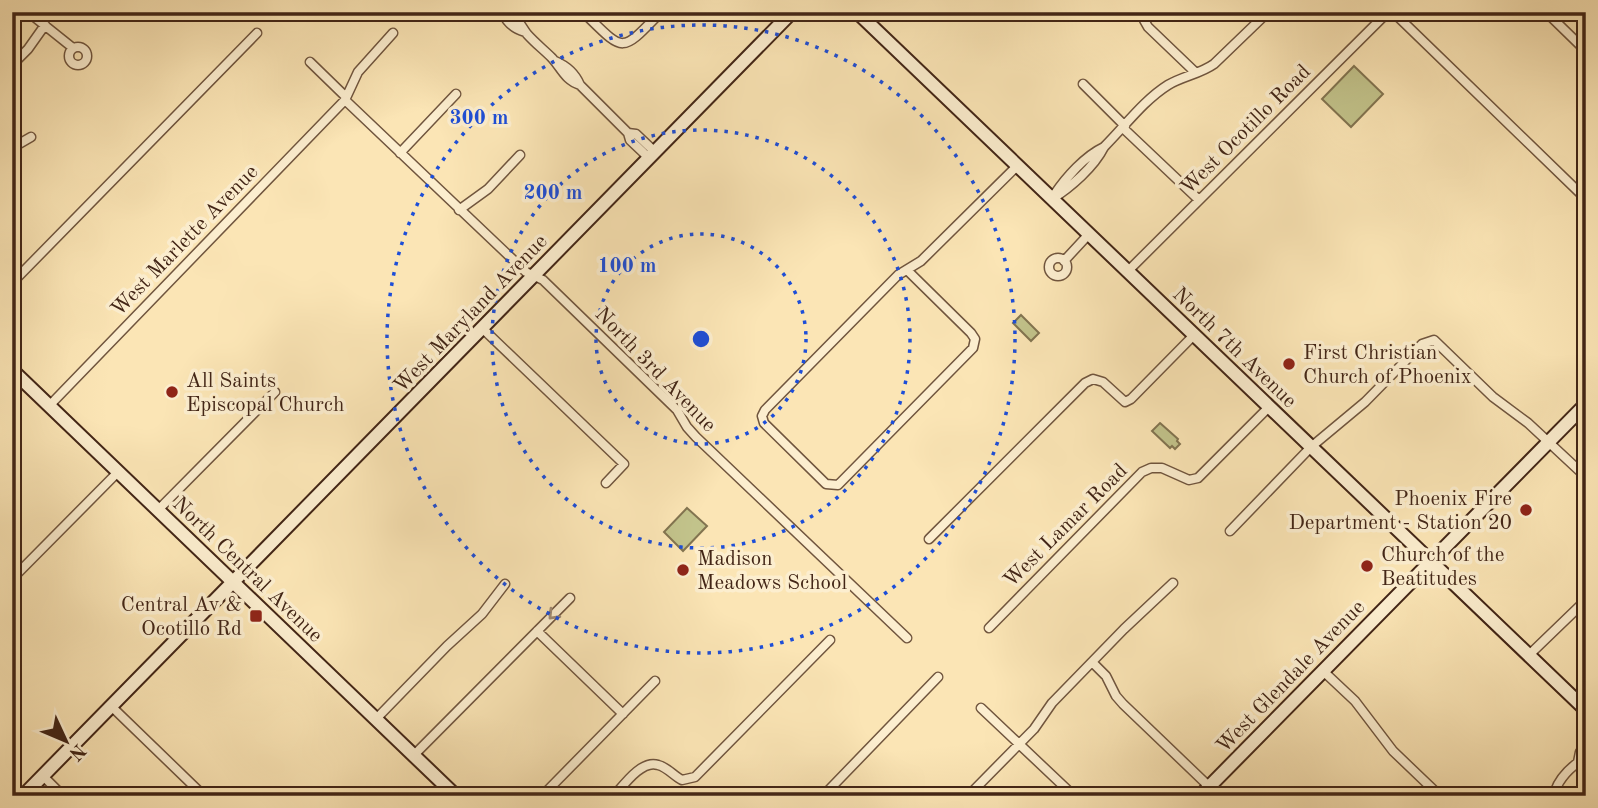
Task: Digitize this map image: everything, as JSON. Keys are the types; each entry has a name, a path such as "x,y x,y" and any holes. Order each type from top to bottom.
{"main road":[{"name":"West Maryland Avenue","path":"23,796 792,12"},
{"name":"North 7th Avenue","path":"857,12 1586,710"},
{"name":"North Central Avenue","path":"12,370 456,796"},
{"name":"West Glendale Avenue","path":"1204,791 1586,404"}],"street":[{"path":"28,12 73,48"},
{"path":"502,12 505,19 525,32 555,61 565,76 580,85 628,133 630,140 652,155"},
{"path":"510,12 522,23 525,32"},
{"path":"583,12 612,40 621,44 634,40 661,12"},
{"path":"1052,199 1062,184 1091,155 1104,147 1160,90 1171,83 1205,71 1268,12"},
{"path":"1391,12 1586,199"},
{"name":"West Ocotillo Road","path":"1128,271 1391,12"},
{"path":"1546,12 1586,51"},
{"path":"1147,16 1149,27 1196,73"},
{"path":"12,65 32,46 45,25"},
{"path":"12,283 257,33"},
{"name":"West Marlette Avenue","path":"49,406 346,98 358,72 393,33"},
{"name":"North 3rd Avenue","path":"310,62 459,210 533,276 543,280 677,410 696,437 907,638"},
{"path":"1083,84 1199,200"},
{"path":"400,153 456,94"},
{"path":"12,148 31,137"},
{"path":"459,210 492,185 520,155"},
{"path":"908,271 975,339 973,348 838,485 826,484 764,423 762,416 765,410 898,275 921,261 1017,166"},
{"path":"1064,261 1089,234"},
{"path":"482,328 624,464 606,483"},
{"path":"929,539 1085,383 1093,379 1103,382 1125,402 1194,335"},
{"path":"1230,531 1311,447 1365,402 1422,344 1434,340 1493,397 1586,477"},
{"path":"158,510 275,392"},
{"name":"West Lamar Road","path":"989,628 1141,473 1158,467 1189,481 1198,478 1269,407"},
{"path":"12,579 118,472"},
{"path":"968,796 1034,729 1052,703 1091,662 1173,583"},
{"path":"376,719 482,614 500,594 505,584"},
{"path":"414,755 570,598"},
{"path":"1529,655 1586,600"},
{"path":"537,631 623,714"},
{"path":"614,796 637,772 651,764 658,765 682,780 695,776 830,640"},
{"path":"1091,662 1106,676 1123,704 1204,791 1219,796"},
{"path":"1322,670 1355,701 1400,758 1440,796"},
{"path":"823,796 938,677"},
{"path":"542,796 655,681"},
{"path":"111,706 204,796"},
{"path":"981,708 1074,796"},
{"path":"1555,791 1558,782 1582,759 1580,752 1586,747"},
{"path":"43,776 64,796"}],"green space":[{"path":"1354,66 1383,94 1351,127 1322,99"},
{"path":"1021,315 1039,333 1031,341 1013,323"},
{"path":"1160,423 1178,439 1180,444 1175,449 1172,446 1170,448 1152,431"},
{"path":"687,508 707,526 683,551 664,532"}],"place":[{"name":"First Christian Church of Phoenix","path":"1289,364"},
{"name":"All Saints Episcopal Church","path":"172,392"},
{"name":"Phoenix Fire Department - Station 20","path":"1526,510"},
{"name":"Church of the Beatitudes","path":"1367,566"},
{"name":"Madison Meadows School","path":"683,570"},
{"name":"Central Av & Ocotillo Rd","path":"256,616"}]}
